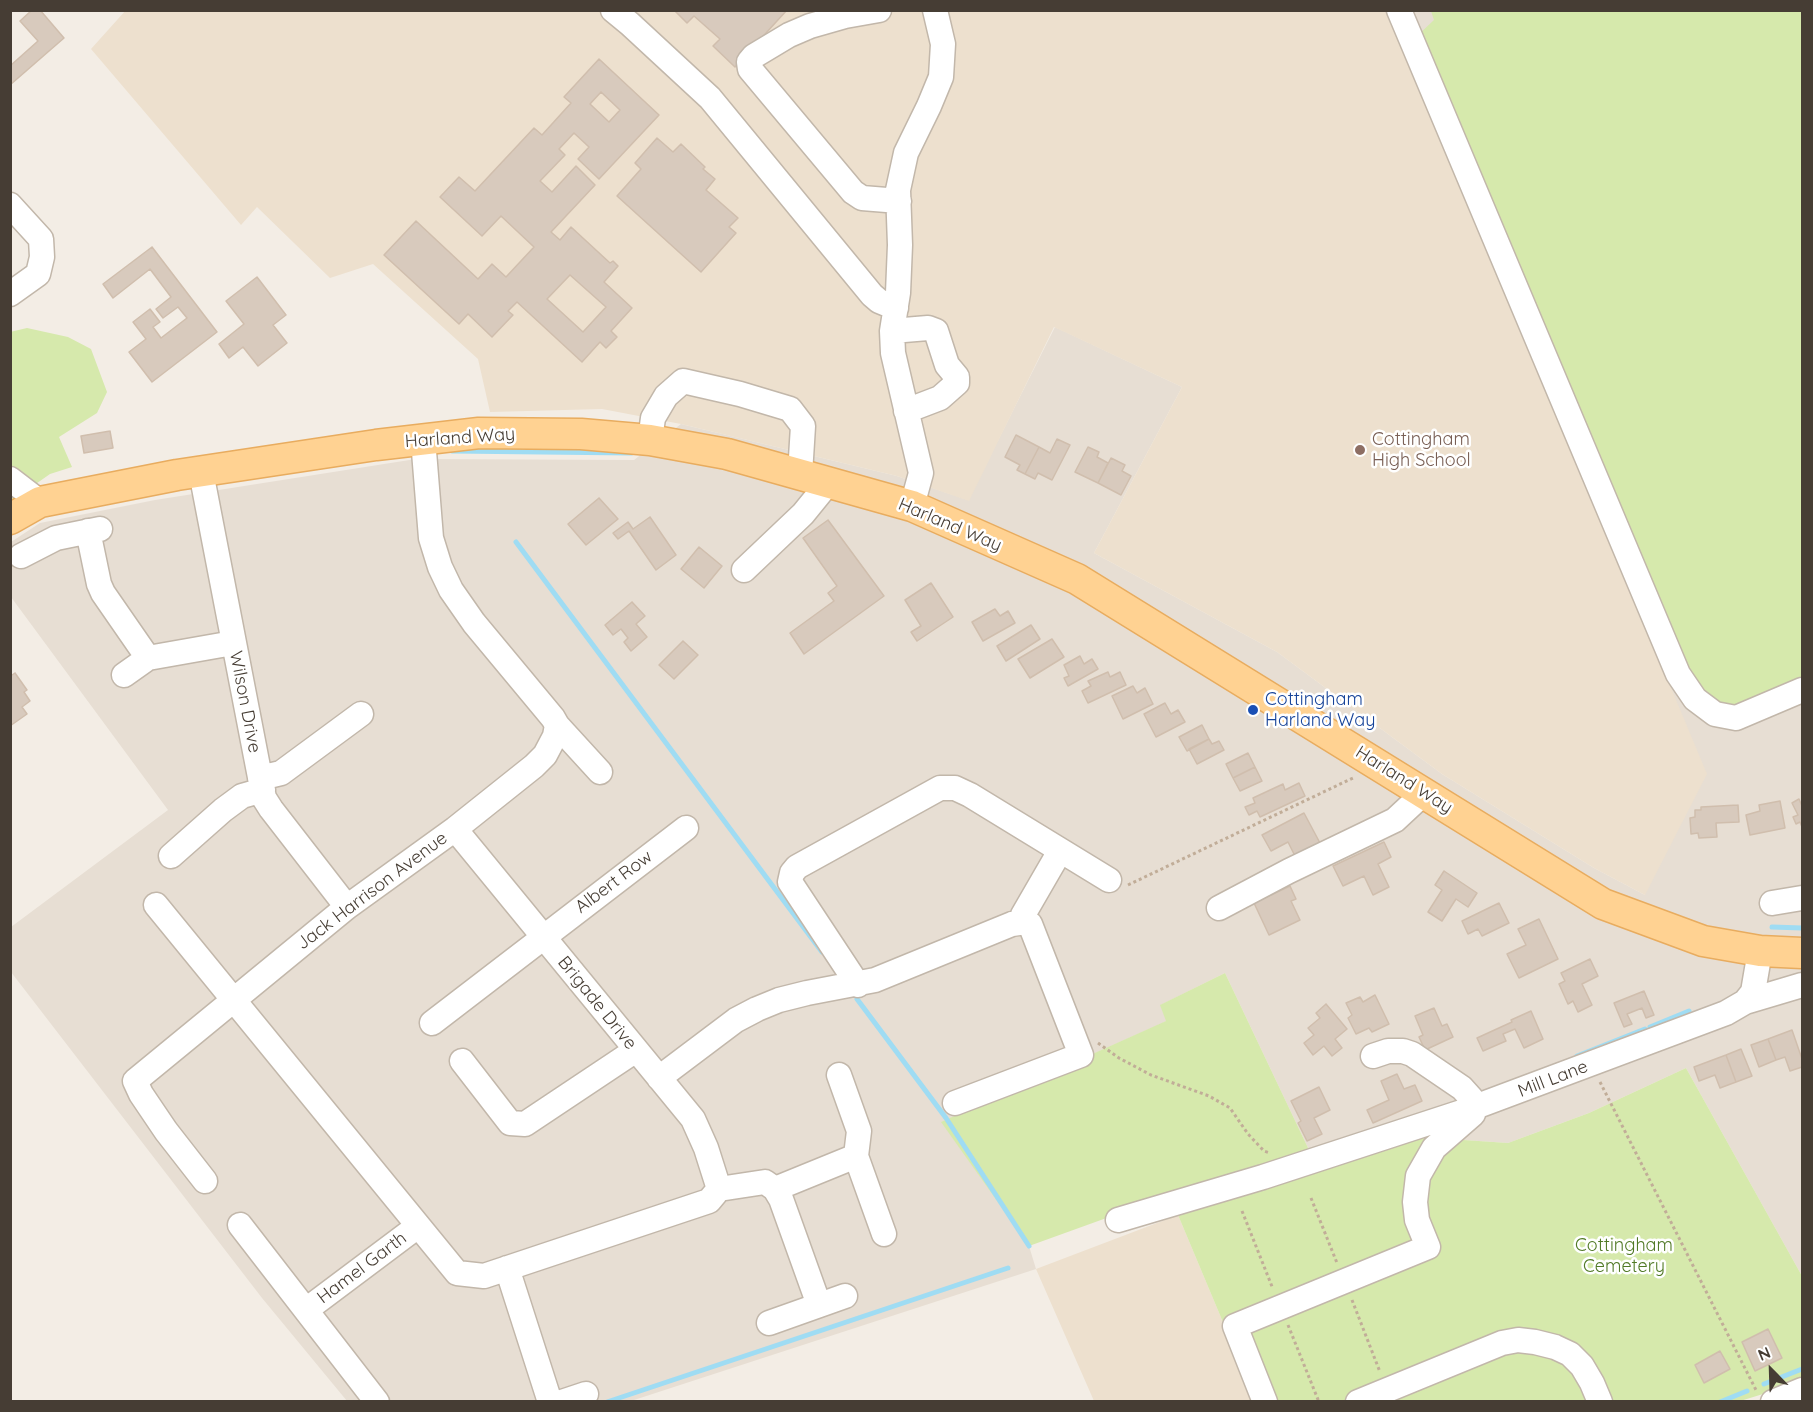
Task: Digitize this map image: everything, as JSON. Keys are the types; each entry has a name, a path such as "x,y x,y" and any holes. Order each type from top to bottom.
{"main road":[{"name":"Harland Way","path":"10,519 40,502 201,472 423,439 479,433 581,434 650,440 727,454 912,506 1077,579 1603,904 1702,941 1760,951 1803,953"}],"street":[{"path":"879,10 845,16 810,26 780,40 754,56 749,62 750,69 853,192 862,198 899,201"},
{"path":"912,506 921,472 892,353 900,245 898,190 906,153 941,77 943,44 935,10"},
{"path":"1399,10 1678,674 1695,699 1715,714 1736,718 1803,690"},
{"path":"626,15 710,98 894,320 936,331 947,365 957,377 957,383 940,398 906,411"},
{"path":"10,205 41,239 42,257 38,274 10,294"},
{"path":"650,440 653,418 666,396 683,381 740,394 790,409 803,426 800,474"},
{"path":"423,439 431,538 440,567 451,590 474,623 557,725 600,772"},
{"name":"Wilson Drive","path":"201,472 264,798 270,809 347,907"},
{"path":"10,479 40,502"},
{"path":"744,570 803,514 830,482"},
{"path":"21,556 56,537 94,530 99,584 148,658"},
{"path":"124,675 148,658 233,643"},
{"path":"171,856 223,810 281,773 361,714"},
{"name":"Jack Harrison Avenue","path":"204,1181 166,1131 135,1081 347,907 455,829 545,755 555,736 557,725"},
{"path":"858,985 790,882 792,873 797,867 940,788 955,788 970,795 1109,880"},
{"path":"1219,908 1288,870 1395,820 1424,793"},
{"name":"Albert Row","path":"432,1023 686,828"},
{"name":"Brigade Drive","path":"455,829 693,1119 718,1189"},
{"path":"1021,922 1060,850"},
{"path":"1772,903 1803,898"},
{"path":"156,905 457,1273 484,1276 709,1201 718,1189 765,1182 775,1189 781,1199 819,1305"},
{"path":"659,1078 735,1020 757,1009 779,1000 807,993 875,980 1021,922 1030,924 1081,1055 955,1103"},
{"path":"1745,1002 1753,992 1760,951"},
{"name":"Mill Lane","path":"1118,1220 1302,1164 1475,1107 1726,1013 1745,1002 1803,985"},
{"path":"462,1061 510,1123 525,1124 636,1050"},
{"path":"1265,1401 1235,1326 1428,1247 1417,1220 1415,1202 1418,1176 1434,1148 1473,1114 1475,1107 1462,1088 1412,1054 1403,1051 1388,1051 1373,1056"},
{"path":"839,1075 858,1131 856,1156 884,1234"},
{"path":"775,1189 856,1156"},
{"name":"Hamel Garth","path":"240,1225 376,1401"},
{"name":"Hamel Garth","path":"306,1310 418,1226"},
{"path":"507,1268 550,1401"},
{"path":"768,1323 845,1296"},
{"path":"1358,1401 1502,1343 1518,1340 1555,1347 1570,1354 1582,1366 1600,1401"},
{"path":"1773,1401 1803,1390"},
{"path":"562,1401 586,1394"}],"path":[{"path":"1109,880 1126,886 1379,765"},
{"path":"1067,1021 1119,1058 1151,1075 1209,1095 1230,1108 1248,1134 1264,1151 1302,1164"},
{"path":"1591,1065 1762,1401"}],"shaded area":[{"name":"Cottingham High School","path":"126,10 1388,11 1707,774 1645,895 1594,868 1442,774 1277,652 1094,553 1182,387 1054,327 969,501 897,476 681,424 602,409 490,412 478,359 373,264 330,278 257,207 241,225 91,49"},
{"path":"1388,11 1802,11 1802,1276 1686,1068 1589,1113 1508,1143 1419,1137 1318,1169 1225,973 1161,1005 1167,1021 942,1122 1029,1246 1036,1269 631,1401 347,1401 262,1298 11,972 11,927 168,810 11,597 11,542 40,523 155,500 416,459 634,460 681,424 897,476 968,500 1055,327 1182,387 1094,553 1277,652 1442,774 1594,868 1645,895 1455,173"},
{"path":"1178,1215 1256,1401 1094,1401 1036,1269"}],"green space":[{"path":"1431,11 1802,11 1802,683 1745,707 1712,701 1694,690 1416,37 1434,20"},
{"path":"27,328 68,337 91,349 107,392 97,413 59,437 72,467 50,474 10,502 10,332"},
{"path":"1225,973 1309,1150 1029,1246 941,1122 1166,1021 1160,1005"},
{"name":"Cottingham Cemetery","path":"1686,1068 1802,1276 1802,1382 1737,1402 1256,1401 1178,1215 1419,1137 1508,1143 1589,1113"}],"building":[{"path":"32,10 40,10 64,38 10,85 10,66 38,41 20,21"},
{"path":"674,10 787,10 735,67 713,46 720,39 694,16 687,23"},
{"path":"599,59 659,115 599,179 578,159 589,147 574,133 559,149 565,155 540,181 552,192 576,166 595,185 551,232 560,240 571,227 610,263 613,261 618,266 604,282 632,308 611,331 617,337 606,348 600,342 582,362 517,302 508,311 513,315 492,337 468,314 459,324 384,255 416,221 478,279 492,264 506,277 534,247 501,216 482,236 440,197 459,177 475,191 534,128 542,135 571,103 564,97","holes":["601,92 620,110 609,122 590,104","570,275 606,307 583,332 547,299"]},
{"path":"657,138 673,152 681,144 705,167 703,169 715,179 706,190 738,218 729,227 736,233 701,272 617,196 641,169 635,163"},
{"path":"152,247 217,332 152,382 129,352 146,339 133,322 150,309 160,322 153,327 161,338 187,318 178,307 163,318 156,309 171,297 150,269 113,298 103,284"},
{"path":"257,277 286,315 273,325 287,343 258,366 243,347 229,358 219,344 244,324 226,301"},
{"path":"110,431 113,448 84,453 81,436"},
{"path":"1016,435 1039,447 1025,474 1017,470 1020,465 1005,457"},
{"path":"1057,439 1070,445 1052,480 1038,473 1035,479 1025,474 1039,447 1050,453"},
{"path":"1088,447 1099,452 1097,457 1108,463 1098,483 1075,472"},
{"path":"1111,458 1125,465 1122,471 1131,476 1121,495 1098,483"},
{"path":"599,498 618,519 586,545 568,524"},
{"path":"650,517 676,555 656,570 629,531 618,539 613,533 628,522 633,529"},
{"path":"828,520 884,596 804,654 790,633 834,601 828,593 837,586 803,538"},
{"path":"699,547 722,566 704,588 681,569"},
{"path":"931,583 953,617 917,641 911,632 921,626 905,600"},
{"path":"632,602 645,616 636,624 647,637 631,651 624,642 628,638 621,629 613,635 605,625"},
{"path":"995,609 1000,616 1008,611 1015,623 983,641 972,622"},
{"path":"1031,625 1040,639 1006,661 997,646"},
{"path":"1052,639 1064,657 1030,678 1018,659"},
{"path":"683,641 698,655 674,679 659,665"},
{"path":"1080,656 1084,664 1092,659 1098,669 1068,686 1064,678 1069,676 1064,665"},
{"path":"1108,672 1110,677 1120,672 1126,685 1088,703 1082,691 1091,686 1088,681"},
{"path":"15,673 27,690 24,692 30,701 22,707 27,714 10,726 10,674"},
{"path":"1133,686 1137,693 1145,688 1153,704 1123,719 1112,696"},
{"path":"1165,703 1171,714 1178,710 1185,722 1156,737 1144,714"},
{"path":"1202,725 1209,739 1187,751 1179,737"},
{"path":"1209,739 1212,744 1219,741 1224,750 1197,764 1189,749"},
{"path":"1248,753 1255,767 1233,778 1226,764"},
{"path":"1255,767 1262,781 1240,791 1233,778"},
{"path":"1299,783 1305,796 1260,817 1257,811 1249,815 1245,807 1255,803 1253,798 1283,784 1285,790"},
{"path":"1799,799 1802,806 1802,827 1800,822 1796,824 1793,817 1798,815 1792,803"},
{"path":"1780,801 1785,828 1750,835 1746,815 1760,811 1759,805"},
{"path":"1738,805 1739,822 1716,823 1717,837 1699,838 1698,833 1691,834 1690,818 1695,817 1695,810 1701,810 1701,807"},
{"path":"1304,813 1320,843 1295,856 1288,842 1271,851 1262,835"},
{"path":"1384,842 1391,857 1378,864 1389,887 1373,895 1364,876 1343,886 1333,866"},
{"path":"1444,871 1477,893 1468,907 1456,899 1442,921 1428,912 1442,890 1435,885"},
{"path":"1290,886 1296,899 1291,901 1300,920 1269,935 1254,903"},
{"path":"1499,903 1509,923 1482,936 1478,929 1468,934 1462,921"},
{"path":"1539,919 1558,959 1519,978 1507,954 1526,945 1518,929"},
{"path":"1590,959 1598,976 1582,984 1592,1005 1578,1012 1573,1001 1568,1004 1559,984 1565,981 1561,973"},
{"path":"1644,991 1654,1015 1646,1018 1642,1008 1627,1014 1632,1024 1624,1027 1614,1003"},
{"path":"1375,995 1389,1024 1372,1032 1369,1028 1356,1034 1348,1018 1352,1015 1346,1003 1360,997 1363,1002"},
{"path":"1326,1004 1347,1029 1335,1039 1342,1048 1332,1056 1324,1046 1313,1055 1304,1043 1314,1035 1308,1028 1320,1018 1316,1013"},
{"path":"1434,1008 1442,1026 1447,1024 1453,1037 1425,1050 1419,1037 1423,1035 1415,1016"},
{"path":"1531,1011 1543,1039 1524,1048 1515,1029 1503,1034 1506,1041 1483,1051 1477,1038"},
{"path":"1792,1030 1802,1059 1802,1067 1790,1071 1785,1057 1776,1060 1768,1039"},
{"path":"1768,1039 1776,1060 1759,1067 1751,1045"},
{"path":"1741,1049 1752,1076 1736,1082 1726,1055"},
{"path":"1726,1055 1736,1082 1720,1088 1715,1075 1699,1081 1694,1067"},
{"path":"1397,1074 1404,1089 1415,1085 1422,1101 1373,1123 1367,1110 1389,1100 1381,1081"},
{"path":"1319,1087 1330,1110 1314,1118 1322,1134 1307,1141 1298,1123 1301,1121 1291,1101"},
{"path":"1768,1329 1782,1358 1755,1371 1742,1342"},
{"path":"1720,1351 1730,1369 1704,1383 1695,1365"}],"waterway":[{"path":"452,451 632,453"},
{"path":"516,542 822,952"},
{"path":"1772,927 1802,928"},
{"path":"857,999 946,1118 1029,1246"},
{"path":"1650,1027 1689,1011"},
{"path":"1577,1056 1645,1029"},
{"path":"607,1402 1008,1268"},
{"path":"1764,1384 1802,1369"},
{"path":"1720,1402 1747,1391"}],"place":[{"name":"Cottingham High School","path":"1360,450"},
{"name":"Cottingham Harland Way","path":"1253,710"}]}
